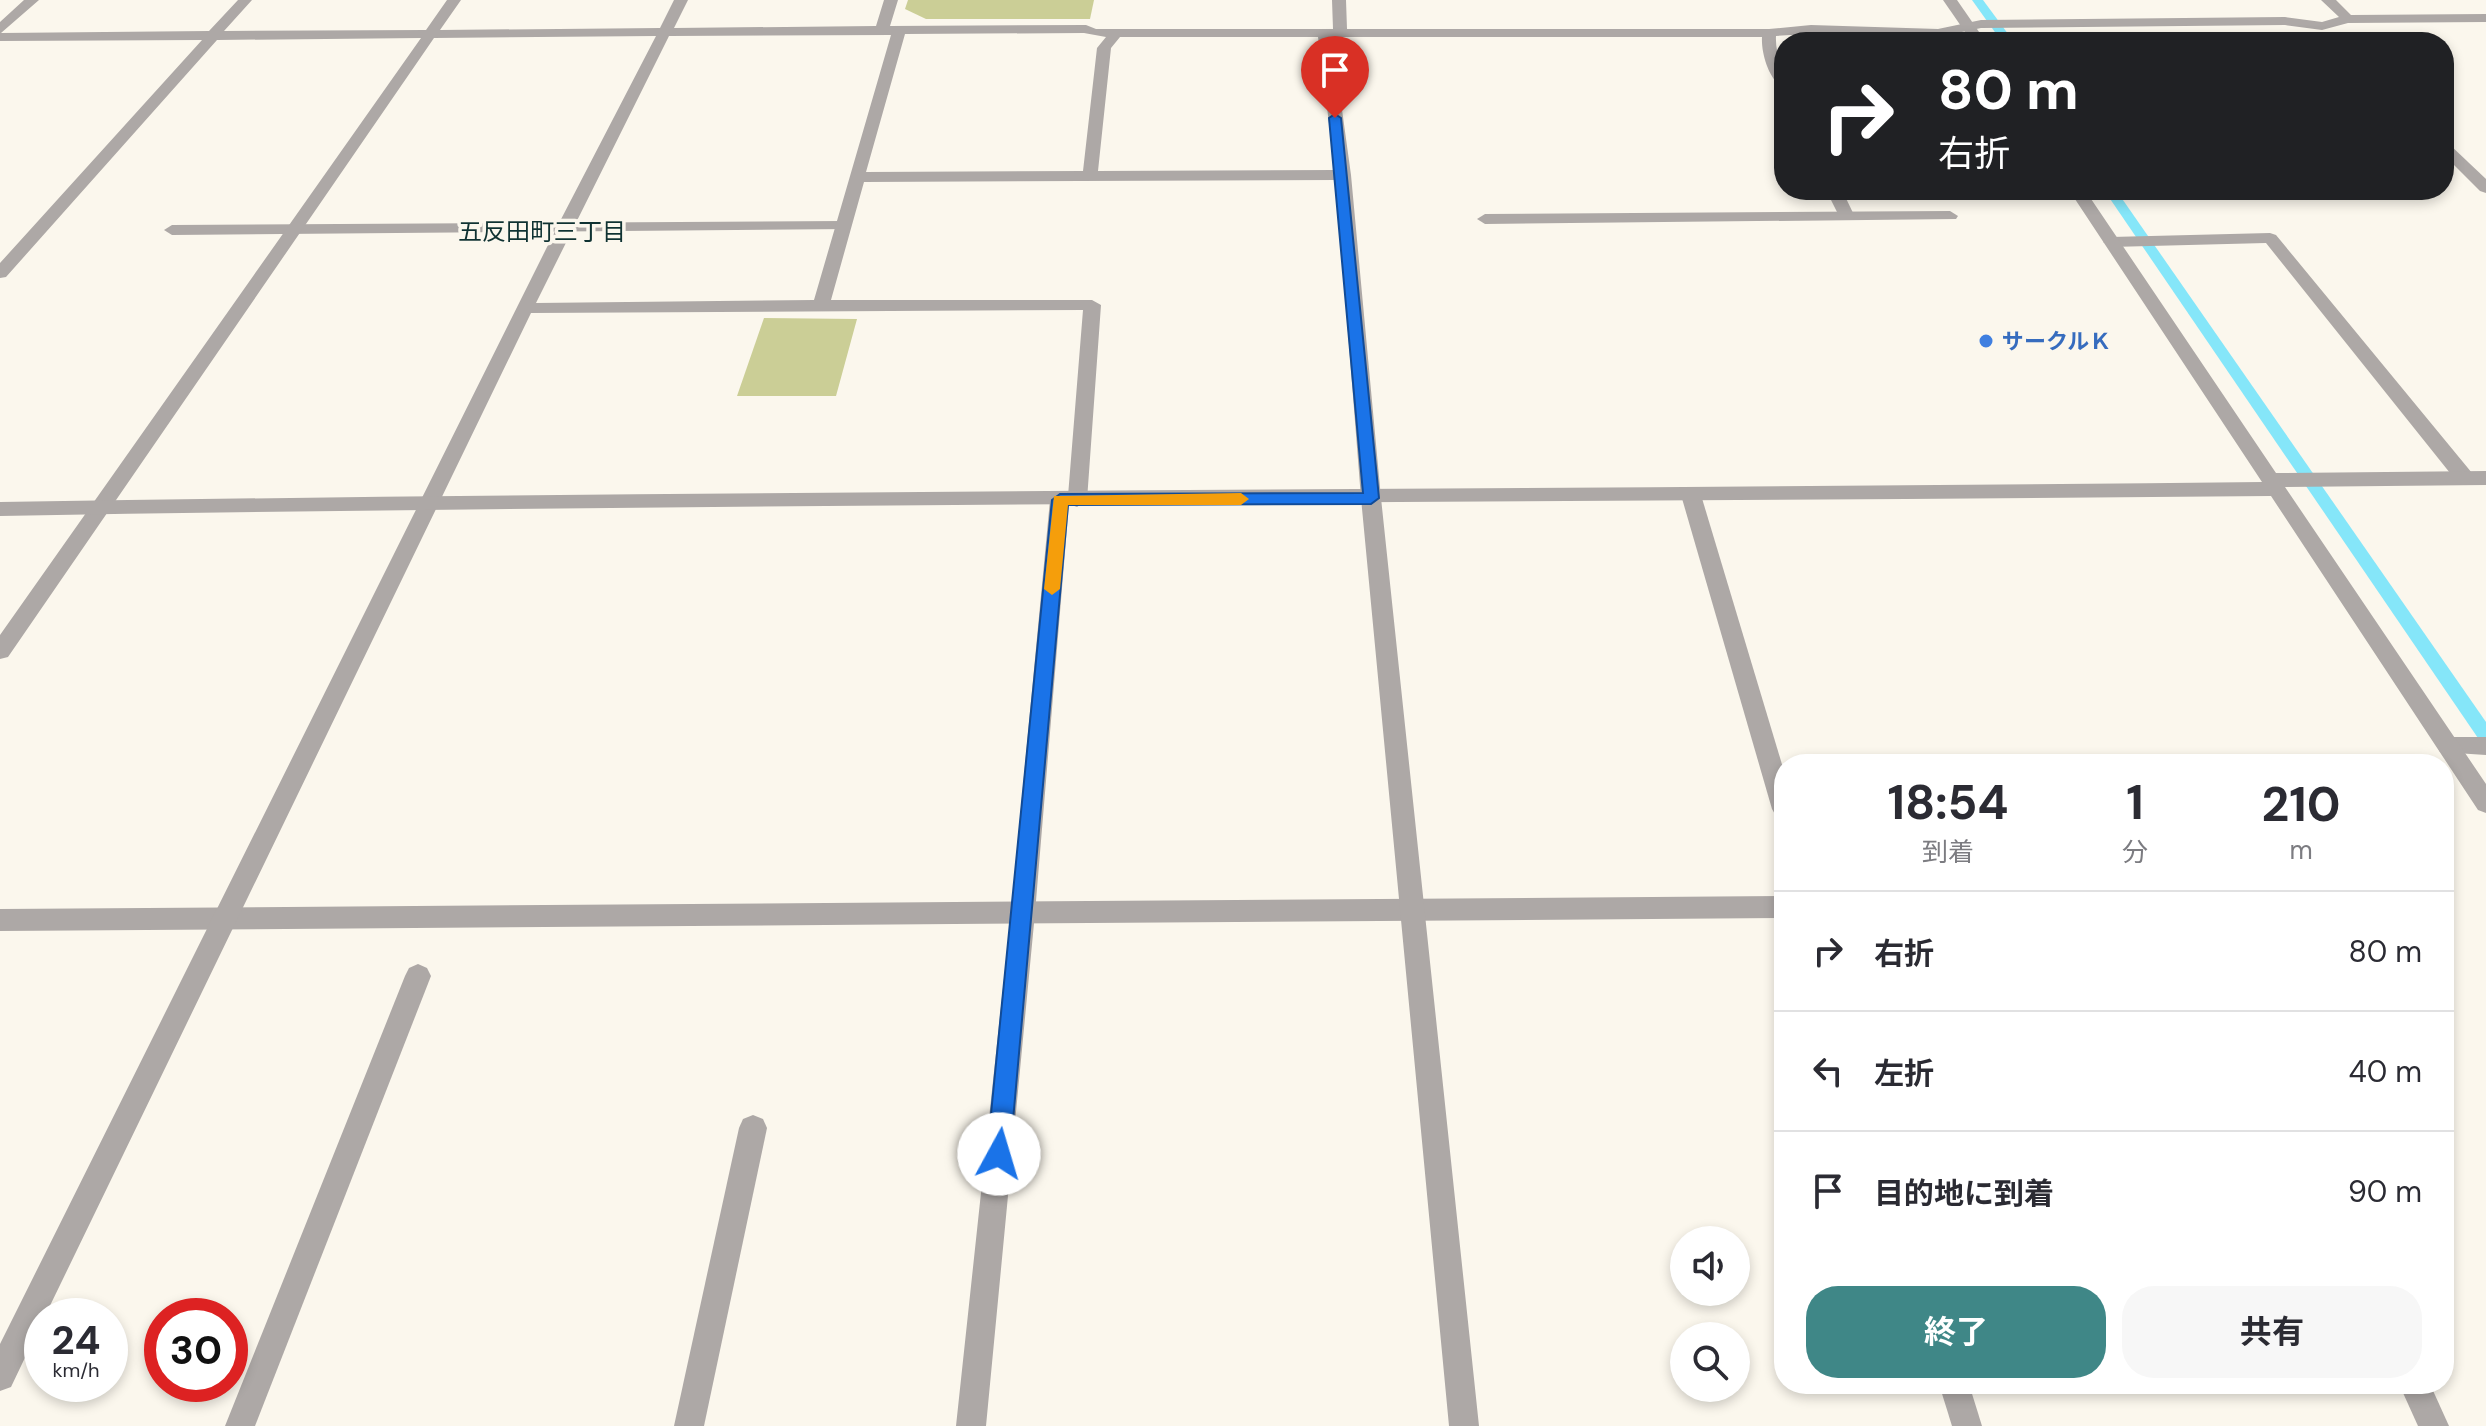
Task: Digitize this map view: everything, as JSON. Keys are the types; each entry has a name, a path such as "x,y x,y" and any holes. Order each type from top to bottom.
{"street":[{"path":"0,29 32,0"},
{"path":"0,273 245,0"},
{"path":"0,651 454,0"},
{"path":"0,1376 565,227 681,0"},
{"path":"821,305 857,177 891,30 891,0"},
{"path":"1339,0 1332,31 1371,498 1464,1426"},
{"path":"1950,0 1974,25 1976,32"},
{"path":"2328,0 2348,19"},
{"path":"1947,32 1974,25 2004,24 2285,21 2322,26 2348,19 2486,18"},
{"path":"2322,26 2328,32"},
{"path":"1775,32 1799,28 1850,32"},
{"path":"0,37 1086,29 1094,33 1774,32"},
{"path":"1090,176 1104,48 1116,33"},
{"path":"1769,33 1768,50 1774,63"},
{"path":"2454,157 2486,188"},
{"path":"857,177 1343,175"},
{"path":"1839,200 1847,217"},
{"path":"2085,200 2119,241 2279,483 2468,746 2486,803"},
{"path":"1485,219 1950,216"},
{"path":"172,230 843,226"},
{"path":"2119,241 2270,238 2465,478"},
{"path":"526,308 1092,305 1023,913 971,1426"},
{"path":"0,509 430,502 1691,495 2486,478"},
{"path":"1691,495 1774,775"},
{"path":"0,920 1774,907"},
{"path":"240,1426 418,976"},
{"path":"689,1426 753,1128"},
{"path":"1957,1394 1967,1426"},
{"path":"2419,1394 2434,1426"}],"green space":[{"path":"908,0 1094,0 1090,19 926,19 905,9"},
{"path":"764,318 857,319 836,396 737,396"}],"waterway":[{"path":"1977,0 2001,32"},
{"path":"2117,200 2486,736"}],"slow traffic":[{"path":"1052,589 1060,500 1241,499"}],"place":[{"name":"サークルＫ","path":"1986,341"}],"district":[{"name":"五反田町三丁目","path":"542,231"}],"route":[{"path":"999,1154 1060,500 1371,498 1343,175 1335,118"}]}
